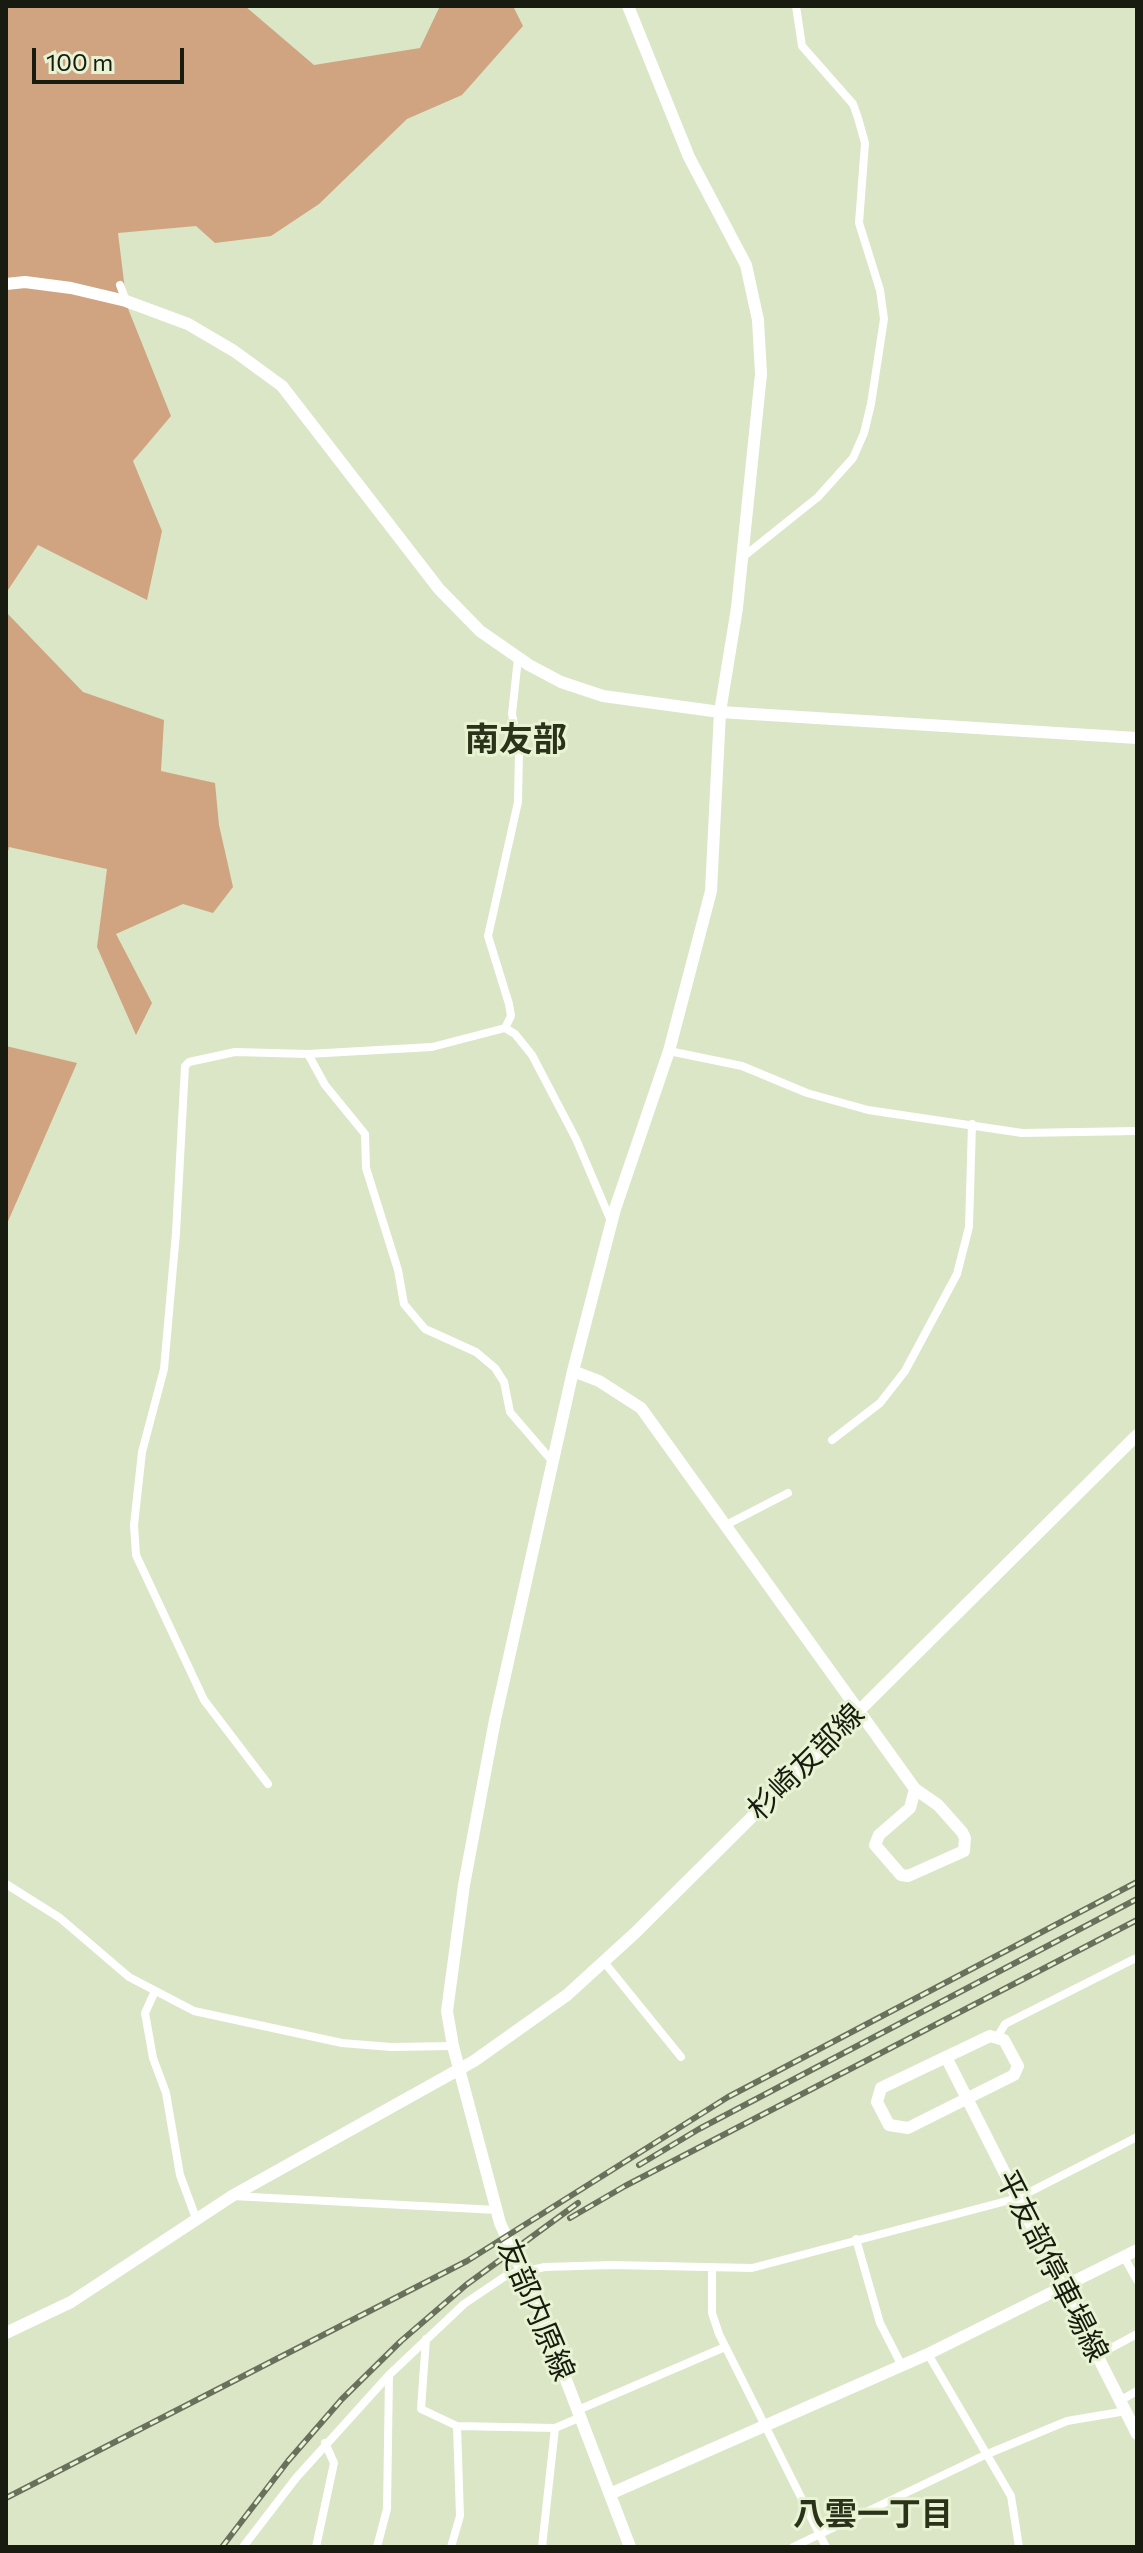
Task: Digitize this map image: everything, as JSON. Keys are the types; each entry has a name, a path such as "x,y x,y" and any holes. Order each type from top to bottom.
{"street":[{"name":"友部内原線","path":"628,6 689,157 746,265 758,320 761,374 741,559 720,712 711,891 669,1051 612,1222 573,1371 495,1720 464,1885 447,2011 459,2070 497,2210 612,2493 630,2547"},
{"path":"741,559 818,497 853,458 864,433 871,404 884,319 880,290 859,223 865,143 858,118 853,104 802,46 796,6"},
{"path":"6,284 25,282 55,286 126,301 188,324 282,386 439,589 480,631 518,658 561,682 603,696 720,712 1137,738"},
{"path":"120,285 126,301"},
{"path":"505,1028 511,1016 509,1004 488,936 518,802 519,751 512,714 518,658"},
{"path":"268,1784 204,1700 136,1555 134,1525 142,1452 164,1369 176,1233 185,1066 189,1062 235,1052 308,1054 432,1047 505,1028 515,1034 532,1055 576,1139 612,1222"},
{"path":"669,1051 742,1066 807,1093 868,1110 1022,1133 1137,1131"},
{"path":"308,1054 325,1085 365,1134 366,1168 398,1270 404,1304 425,1329 476,1352 495,1368 504,1382 510,1412 554,1463"},
{"path":"832,1440 880,1403 905,1371 957,1274 969,1227 972,1124"},
{"path":"573,1371 599,1381 641,1408 915,1789 933,1802 965,1838 964,1851 908,1876 891,1868 875,1845 879,1835 910,1808 933,1802"},
{"name":"杉崎友部線","path":"459,2070 556,2003 604,1962 1137,1435"},
{"path":"726,1525 788,1493"},
{"path":"910,1808 915,1789"},
{"path":"6,1884 60,1918 129,1977 194,2011 342,2043 453,2046"},
{"path":"998,2036 1005,2024 1134,1959"},
{"path":"604,1962 681,2057"},
{"path":"155,1991 145,2013 153,2058 166,2093 180,2175 197,2221"},
{"path":"990,2036 998,2036 1004,2040 1018,2071 902,2129 889,2125 877,2102 878,2092 885,2085 938,2058 947,2059 990,2036"},
{"name":"平友部停車場線","path":"947,2059 1137,2434"},
{"path":"6,2333 71,2302 232,2196 459,2070"},
{"path":"243,2547 325,2443 426,2338 464,2304 523,2269 612,2265 752,2268 1018,2198 1137,2137"},
{"path":"232,2196 497,2210"},
{"path":"856,2239 880,2323 902,2366"},
{"path":"612,2493 928,2354 1137,2250"},
{"path":"1124,2257 1137,2280"},
{"path":"712,2267 712,2313 725,2347 826,2547"},
{"path":"1098,2355 1137,2334"},
{"path":"426,2338 421,2409 457,2426 555,2428 579,2413 725,2347"},
{"path":"928,2354 1011,2496 1019,2547"},
{"path":"377,2547 387,2509 389,2375"},
{"path":"793,2547 985,2455 1067,2421 1123,2405 1137,2391"},
{"path":"451,2547 460,2516 457,2426"},
{"path":"542,2547 555,2428"},
{"path":"316,2547 334,2463 325,2443"}],"shaded area":[{"path":"6,6 245,6 314,65 420,48 440,6 513,6 523,26 462,95 407,119 319,204 271,236 215,243 196,226 118,233 127,306 171,416 133,461 162,531 147,600 38,545 6,593"},
{"path":"6,612 83,692 164,720 161,771 215,783 219,825 233,887 213,913 183,904 116,934 152,1003 136,1035 97,947 107,869 9,847 6,860"},
{"path":"6,1046 77,1063 6,1226"}],"railway":[{"path":"6,2498 467,2261 728,2097 1137,1882"},
{"path":"639,2165 699,2129 1137,1899"},
{"path":"570,2218 625,2186 1137,1920"},
{"path":"222,2547 288,2461 342,2399 401,2341 466,2285 578,2203"}],"district":[{"name":"南友部","path":"516,740"},
{"name":"八雲一丁目","path":"873,2514"}]}
